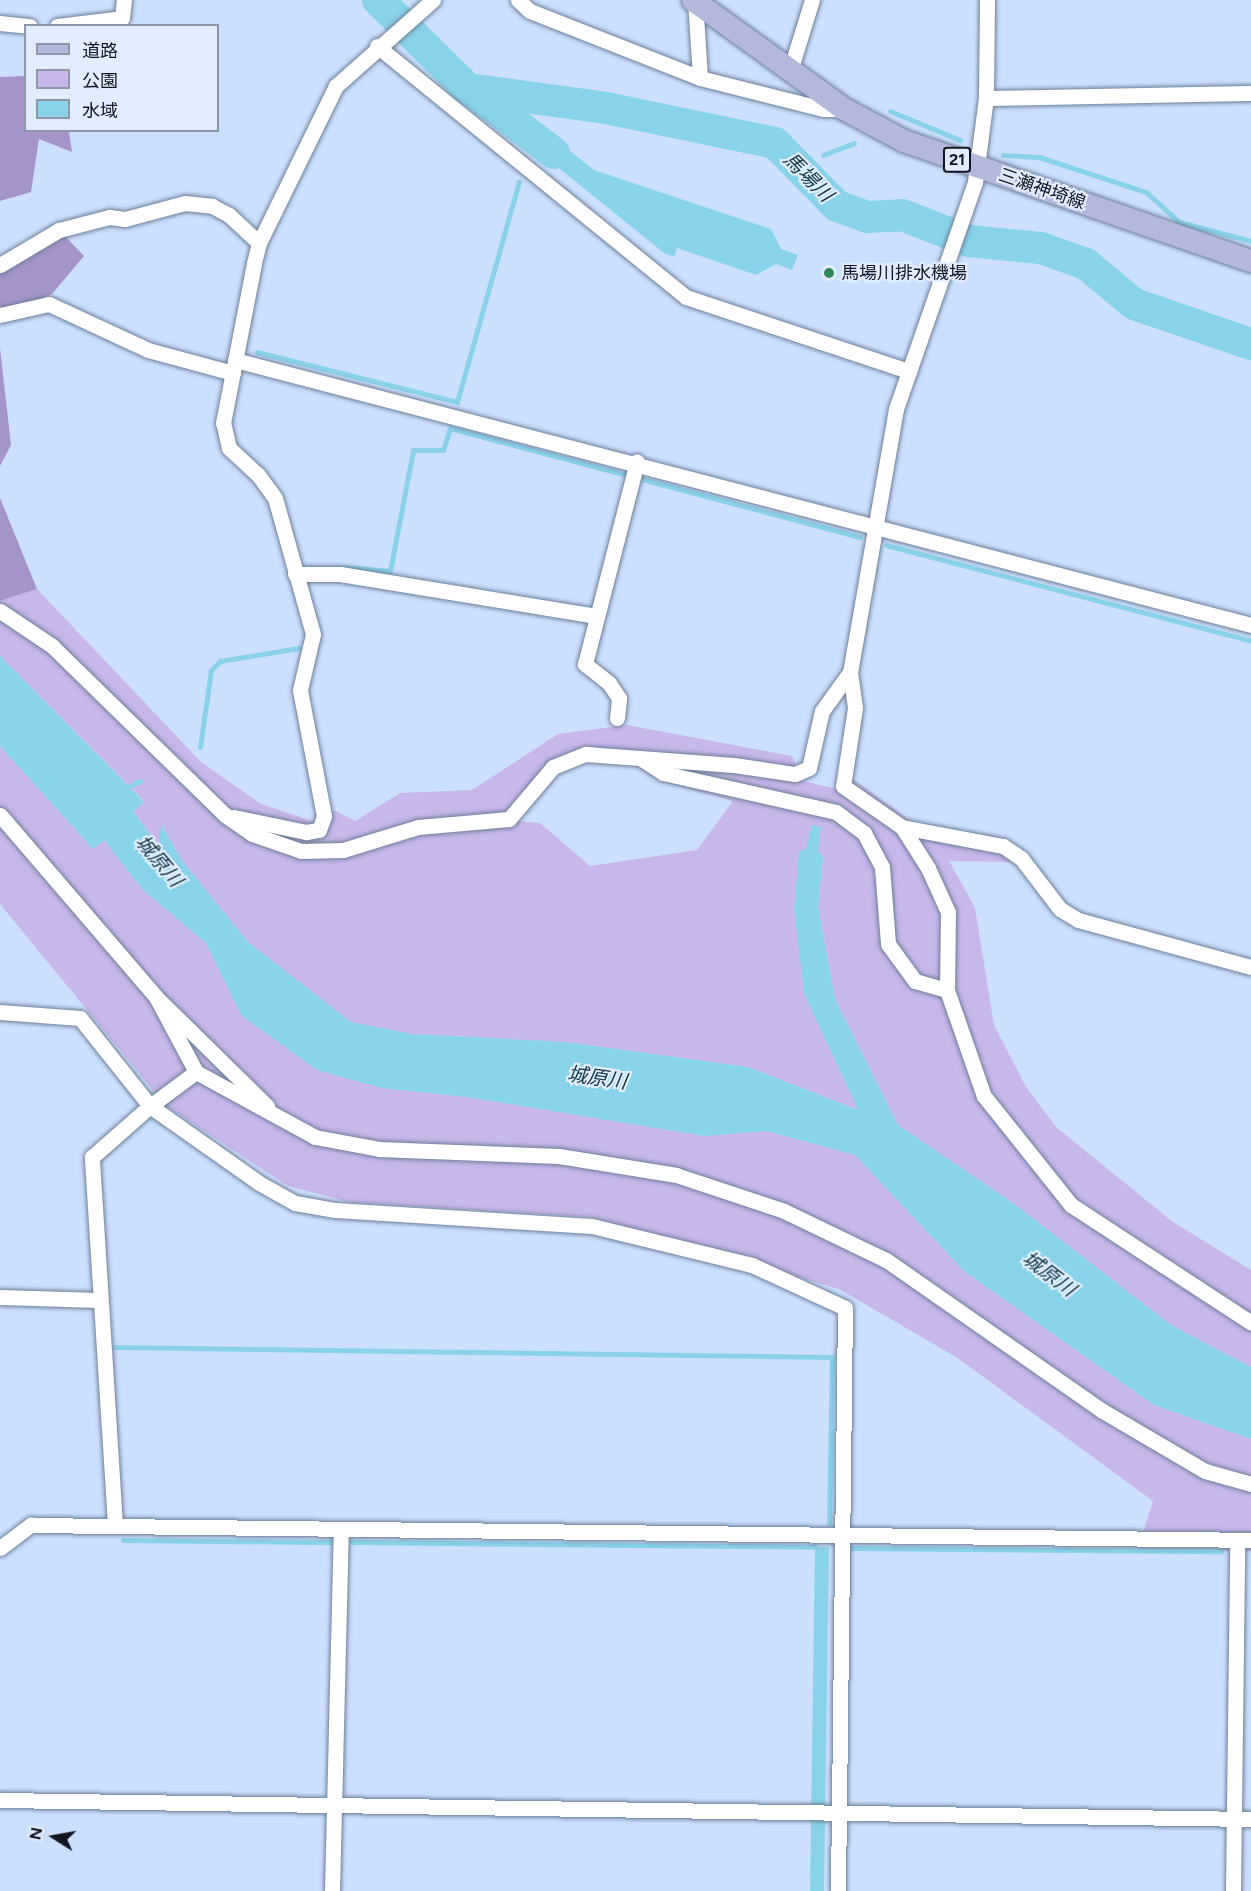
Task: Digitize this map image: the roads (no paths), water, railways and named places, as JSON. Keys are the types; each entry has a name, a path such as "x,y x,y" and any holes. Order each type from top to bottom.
{"main road":[{"name":"三瀬神埼線","path":"694,0 844,109 904,141 1251,261"}],"street":[{"path":"73,24 122,18 124,0"},
{"path":"225,815 306,832 319,830 324,816 300,690 313,634 275,498 258,475 229,448 222,423 259,243 336,86 377,46 418,15 433,0"},
{"path":"518,0 530,11 700,78 823,110 844,109"},
{"path":"694,0 700,78"},
{"path":"790,71 812,0"},
{"path":"987,0 986,98 975,166 975,182 896,409 850,672 855,708 843,786 902,827 928,868 948,912 947,990 984,1096 1071,1205 1251,1323"},
{"path":"0,22 24,25"},
{"path":"377,46 686,297 909,371"},
{"path":"986,98 1251,93"},
{"path":"0,265 59,230 185,203 212,206 230,215 259,243"},
{"path":"0,315 49,304 148,350 234,367 637,462 1251,625"},
{"path":"617,718 619,698 609,683 585,664 637,462"},
{"path":"295,574 340,574 597,616"},
{"path":"0,611 52,646 225,815 252,834 301,851 343,850 418,827 509,819 553,767 586,754 636,756 795,774 809,768 822,711 850,672"},
{"path":"636,756 663,773 836,812 864,832 882,867 888,944 915,981 947,990"},
{"path":"0,815 156,997 282,1121"},
{"path":"902,827 1003,846 1021,858 1060,909 1078,920 1251,967"},
{"path":"156,997 196,1072 315,1137 379,1149 558,1156 676,1174 784,1211 886,1260 1122,1422 1205,1471 1251,1484"},
{"path":"0,1012 80,1018 150,1106 259,1183 295,1203 335,1210 592,1226 752,1265 845,1308 838,1891"},
{"path":"115,1525 99,1300 92,1157 150,1106 196,1072"},
{"path":"0,1297 99,1300"},
{"path":"0,1548 31,1525 842,1533 1244,1540 1233,1891"},
{"path":"332,1891 340,1529"},
{"path":"0,1800 1251,1819"}],"water":[{"path":"531,120 594,170 771,229 781,249 798,255 792,270 776,264 756,275 677,248 674,257 664,253 513,131"},
{"name":"城原川","path":"0,656 144,802 133,812 159,846 161,824 183,862 248,942 351,1022 412,1034 565,1042 748,1067 858,1110 804,993 794,909 799,852 806,849 812,825 821,827 818,851 823,857 818,907 835,999 898,1125 1013,1203 1171,1325 1251,1367 1251,1439 1154,1405 964,1271 855,1155 767,1131 705,1136 467,1097 382,1088 317,1070 242,1016 206,943 142,889 104,840 93,849 0,746"},
{"path":"815,1547 829,1547 824,1891 810,1891"}],"waterway":[{"name":"馬場川","path":"378,0 468,89 606,108 775,143 837,206 868,217 902,215 969,241 1041,248 1086,264 1134,304 1251,344"},
{"path":"472,91 554,153"},
{"path":"890,111 960,140"},
{"path":"823,155 854,143"},
{"path":"1003,155 1039,157 1146,192 1179,222 1251,241"},
{"path":"798,165 811,159"},
{"path":"257,352 457,402 519,182"},
{"path":"344,567 390,571 413,450 443,450 450,428 860,537"},
{"path":"886,545 1251,641"},
{"path":"200,747 211,670 220,661 299,648"},
{"path":"124,789 140,781"},
{"path":"116,1347 832,1357 829,1523"},
{"path":"123,1540 331,1542"},
{"path":"352,1542 815,1547"},
{"path":"852,1548 1221,1551"}],"place":[{"name":"馬場川排水機場","path":"829,273"}]}
